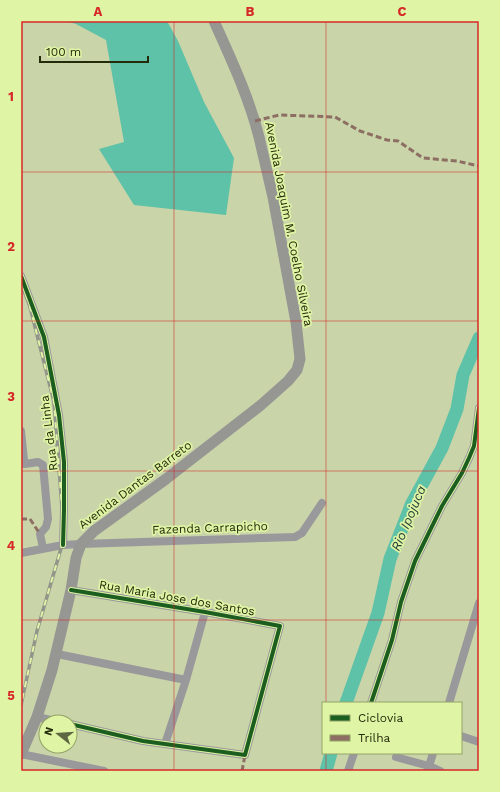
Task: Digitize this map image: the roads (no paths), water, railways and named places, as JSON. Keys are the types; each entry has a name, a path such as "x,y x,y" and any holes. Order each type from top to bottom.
{"main road":[{"name":"Avenida Joaquim M. Coelho Silveira","path":"214,21 245,91 254,116 273,197 290,283 300,359 297,370 288,381 261,405 227,431"},
{"name":"Avenida Dantas Barreto","path":"21,754 37,717 57,654 71,590 76,558 81,544 91,533 166,479 227,431"}],"street":[{"name":"Rua da Linha","path":"21,276 44,337 59,415 64,462 63,544"},
{"path":"371,702 392,640 401,602 415,561 442,506 470,458 474,446 479,408"},
{"path":"21,431 23,460 25,464 38,462 43,465 48,519 46,526 40,534 43,548"},
{"name":"Fazenda Carrapicho","path":"21,553 63,544 295,537 302,534 322,503"},
{"name":"Rua Maria Jose dos Santos","path":"71,590 280,626 245,755 165,744"},
{"path":"448,702 479,603"},
{"path":"78,726 143,741 165,744 186,680 205,612"},
{"path":"57,654 186,680"},
{"path":"462,736 479,742"},
{"path":"21,754 100,771"},
{"path":"348,771 354,754"},
{"path":"428,769 433,754"},
{"path":"396,757 428,769 440,771"}],"water":[{"path":"65,21 167,21 178,41 204,102 234,158 226,215 134,205 99,149 124,142 106,40 76,24"}],"waterway":[{"name":"Rio Ipojuca","path":"346,702 378,613 390,559 412,503 442,448 457,409 463,375 479,338"},
{"name":"Rio Ipojuca","path":"326,771 331,754"}],"railway":[{"path":"21,283 29,303 54,402 62,508 62,545 37,631 21,705"}]}
